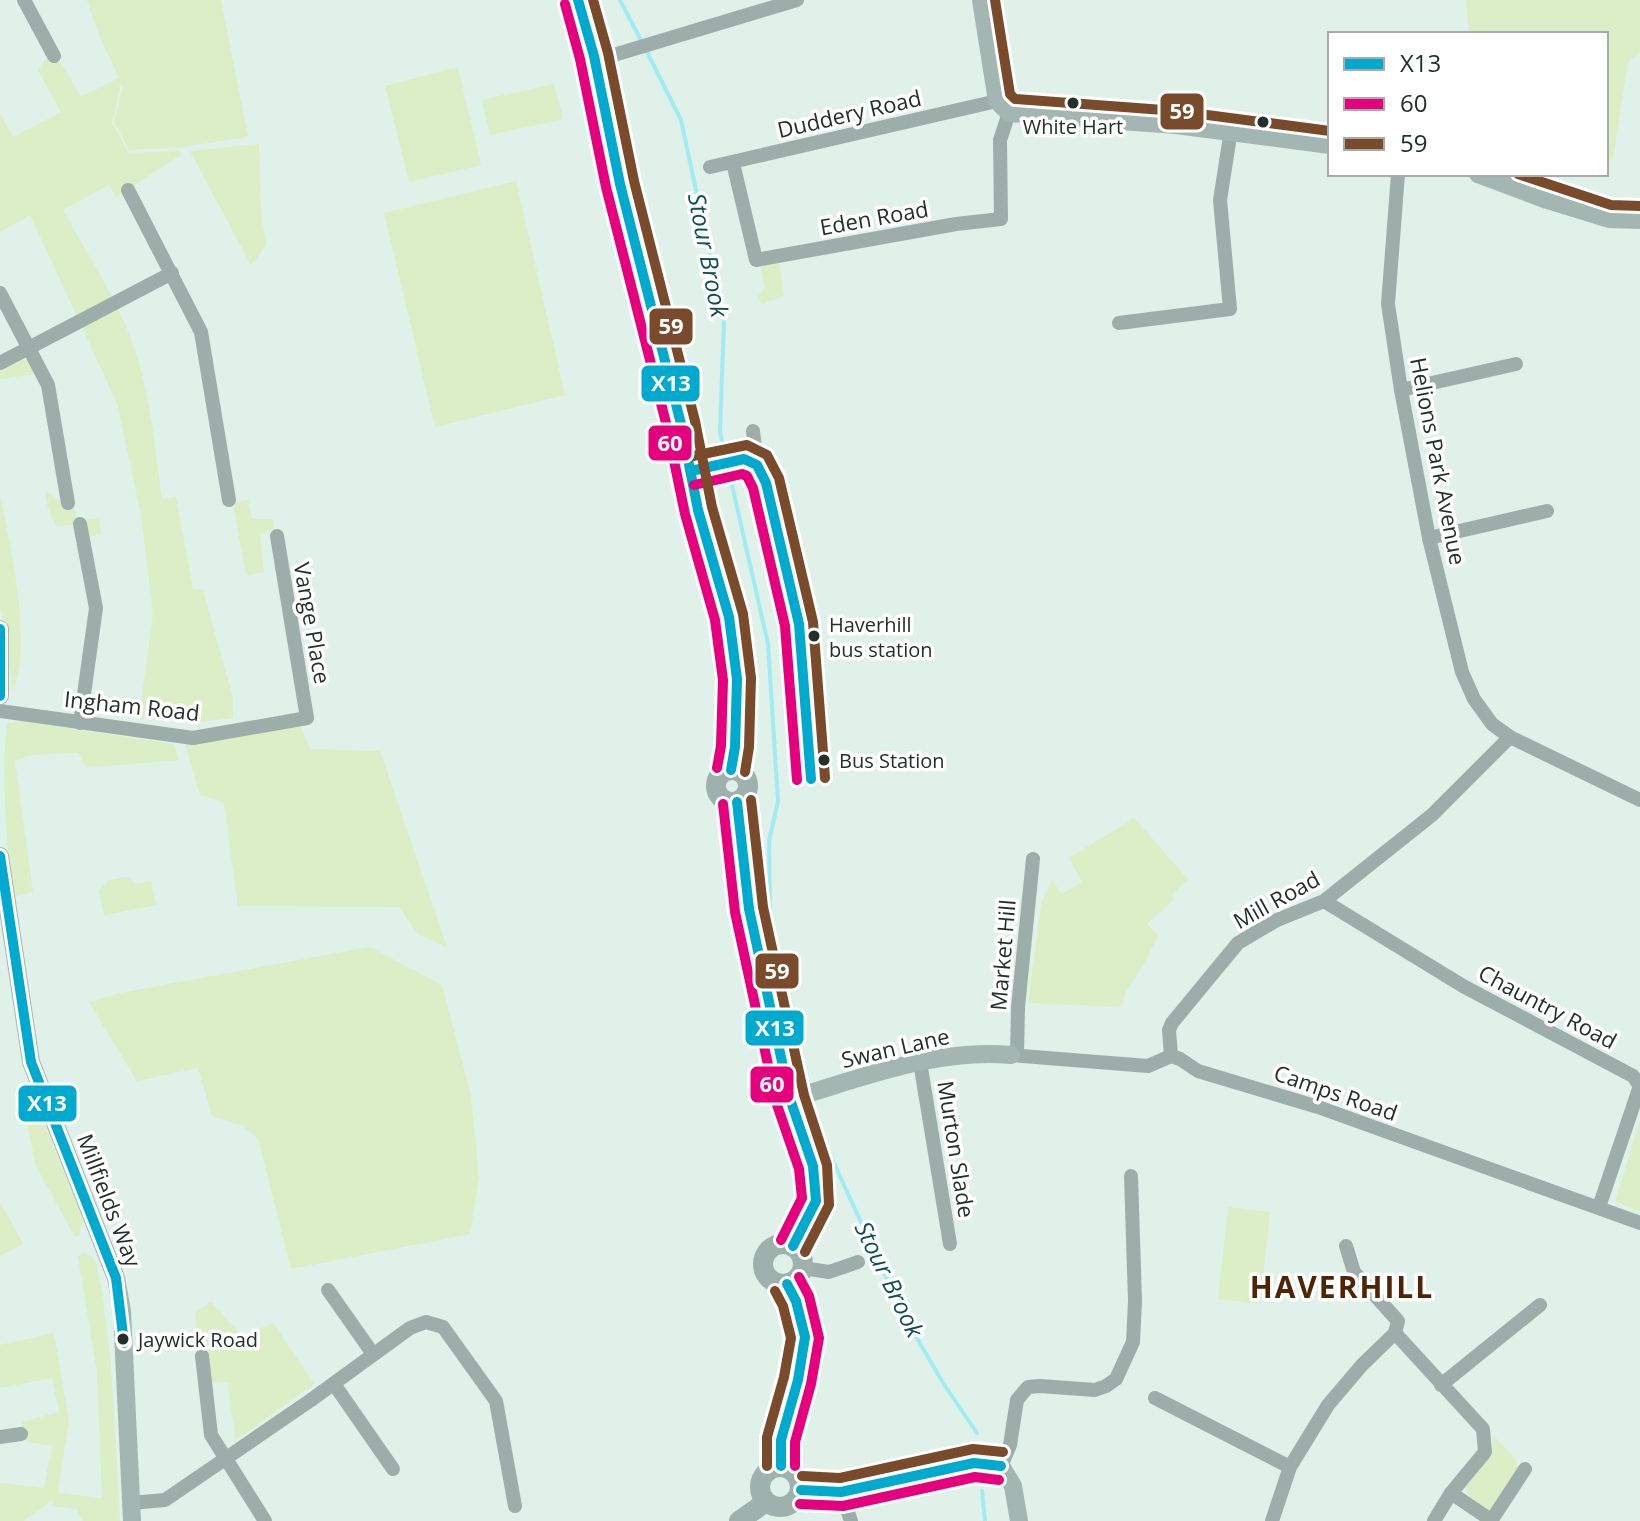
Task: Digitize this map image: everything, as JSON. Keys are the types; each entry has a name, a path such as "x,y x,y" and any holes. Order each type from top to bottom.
{"main road":[{"path":"578,0 594,56 620,184 700,469 698,510 729,617 737,679 735,747 731,770 719,777 716,792 724,800 737,802 749,909 792,1098 813,1166 816,1201 793,1246"},
{"path":"778,1244 793,1246 801,1256 803,1268 797,1279 787,1284 770,1280 762,1265 767,1251 778,1244"},
{"path":"781,1466 781,1440 798,1380 805,1337 796,1301 787,1284"},
{"path":"781,1466 796,1474 801,1490 792,1504 786,1507 772,1506 766,1502 760,1488 760,1481 766,1472 781,1466"},
{"path":"739,1521 766,1502"}],"street":[{"path":"24,0 54,56"},
{"path":"594,56 624,52 797,0"},
{"path":"981,0 1003,107 1231,130 1328,145"},
{"name":"Duddery Road","path":"710,167 1003,107"},
{"name":"Eden Road","path":"733,163 756,260 956,224 1001,219 1000,140 1003,107"},
{"path":"1119,323 1230,309 1220,200 1231,130"},
{"name":"Helions Park Avenue","path":"1398,176 1388,304 1429,538 1462,672 1474,699 1492,724 1510,737 1640,800"},
{"path":"1483,176 1609,219 1640,220"},
{"path":"128,190 201,332 229,500"},
{"path":"0,363 172,273"},
{"path":"0,293 48,385 68,503"},
{"path":"1401,390 1516,364"},
{"path":"700,469 744,459 757,465 753,431"},
{"path":"1429,538 1547,511"},
{"path":"80,524 96,608 80,723"},
{"name":"Vange Place","path":"277,536 307,718"},
{"path":"0,629 0,696"},
{"name":"Ingham Road","path":"0,711 193,738 307,718"},
{"name":"Mill Road","path":"1171,1056 1169,1030 1172,1023 1238,943 1277,920 1324,901 1432,815 1510,737"},
{"name":"Millfields Way","path":"0,856 31,1062 116,1278 122,1311 132,1512"},
{"name":"Market Hill","path":"1014,1055 1033,859"},
{"name":"Chauntry Road","path":"1324,901 1463,986 1633,1076 1640,1086 1599,1207"},
{"name":"Swan Lane","path":"792,1098 938,1057 993,1053 1014,1055"},
{"path":"1014,1055 1148,1066 1171,1056"},
{"name":"Camps Road","path":"1171,1056 1198,1071 1318,1107 1640,1223"},
{"name":"Murton Slade","path":"920,1062 950,1244"},
{"path":"1001,1466 1010,1445 1017,1400 1028,1387 1095,1390 1106,1386 1116,1379 1133,1342 1135,1301 1131,1176"},
{"path":"1272,1521 1290,1467 1328,1405 1395,1333 1398,1321 1354,1272 1346,1246"},
{"path":"803,1268 829,1272 858,1262"},
{"path":"328,1290 373,1354"},
{"path":"1441,1385 1540,1305"},
{"path":"132,1512 165,1500 410,1328 426,1322 443,1327 496,1401 515,1506"},
{"path":"1395,1333 1483,1429 1485,1452 1451,1493 1434,1521"},
{"path":"202,1356 211,1435 265,1521"},
{"path":"334,1384 393,1469"},
{"path":"1155,1398 1290,1467"},
{"path":"0,1437 21,1434"},
{"path":"801,1490 841,1492 974,1463 1001,1466"},
{"path":"1001,1466 1013,1486 1019,1521"},
{"path":"1451,1493 1491,1521 1525,1469"},
{"path":"841,1492 851,1521"}],"green space":[{"path":"87,0 221,0 248,137 183,147 129,150 114,122 123,87 121,84 112,123 129,153 180,151 181,155 116,197 109,185 63,210 112,298 136,353 149,407 162,499 176,497 193,589 203,590 233,698 233,718 191,723 139,718 153,614 141,515 117,403 30,215 0,232 0,113 13,137 61,112 38,70 45,60 56,55 81,97 119,78"},
{"path":"1466,0 1640,0 1640,53 1628,61 1613,159 1608,160 1608,32 1469,32"},
{"path":"458,67 481,165 409,182 385,86"},
{"path":"554,84 563,119 490,135 482,100"},
{"path":"259,144 261,209 266,245 251,265 190,151"},
{"path":"516,181 565,395 435,427 384,213"},
{"path":"779,259 784,296 762,304 757,297 765,289 761,268"},
{"path":"18,359 29,363 35,374 0,379 0,368"},
{"path":"45,491 67,505 73,504 77,520 99,518 101,534 87,537 74,524 57,527 48,509"},
{"path":"0,495 14,566 20,622 19,672 13,691 0,603"},
{"path":"248,500 252,519 273,519 274,529 260,534 264,572 246,575 234,510 235,503"},
{"path":"20,721 174,744 179,760 86,768 78,753 31,755 15,761 33,892 13,897 4,781 8,723"},
{"path":"299,723 310,749 380,751 447,947 418,934 399,907 238,906 224,803 200,795 185,744"},
{"path":"1134,818 1188,879 1171,895 1174,899 1147,924 1158,936 1139,973 1126,990 1121,1007 1028,1003 1041,905 1052,879 1061,894 1082,882 1069,858"},
{"path":"127,877 136,884 151,881 156,905 104,915 99,891 109,880"},
{"path":"370,947 442,985 471,1095 479,1177 470,1234 291,1269 258,1139 243,1126 212,1116 198,1068 137,1081 89,1002 120,993"},
{"path":"31,1108 40,1114 83,1219 79,1236 75,1237 36,1166 24,1109"},
{"path":"1640,1120 1640,1212 1615,1201"},
{"path":"0,1202 23,1244 0,1256"},
{"path":"1228,1207 1270,1212 1260,1304 1218,1299"},
{"path":"84,1253 96,1262 102,1292 111,1363 120,1521 83,1521 76,1509 52,1506 53,1500 23,1521 0,1521 0,1483 44,1488 52,1446 25,1441 22,1422 59,1412 52,1378 0,1388 0,1345 54,1333 69,1420 58,1490 60,1493 102,1498 97,1372 78,1256"},
{"path":"211,1302 242,1336 273,1323 314,1384 235,1441 228,1382 207,1383 198,1350 195,1313"},
{"path":"1493,1435 1516,1460 1519,1471 1496,1507 1487,1511 1471,1501 1465,1486 1492,1455"}],"waterway":[{"name":"Stour Brook","path":"620,0 642,42"},
{"name":"Stour Brook","path":"646,50 681,120 724,321 720,432 768,644 778,801 769,841 771,970"},
{"name":"Stour Brook","path":"806,1102 903,1314 943,1383 977,1433"},
{"name":"Stour Brook","path":"982,1491 985,1521"}],"transit line":[{"name":"X13","path":"578,0 594,56 620,184 681,424 698,510 729,617 737,679 735,747 731,770"},
{"name":"59","path":"593,0 608,53 634,181 695,421 712,507 743,614 751,678 745,772"},
{"name":"59","path":"995,0 1010,94 1015,99 1177,111 1328,131"},
{"name":"60","path":"565,4 580,59 606,187 667,427 685,514 715,620 723,680 721,746 717,768"},
{"name":"59","path":"1524,176 1611,205 1640,206"},
{"name":"59","path":"688,457 747,445 767,455 779,478 813,622 825,778"},
{"name":"X13","path":"691,471 744,459 757,465 766,483 799,624 811,779"},
{"name":"60","path":"694,485 742,474 747,476 753,488 785,626 797,780"},
{"name":"X13","path":"0,629 0,696"},
{"name":"59","path":"751,800 763,907 804,1095 827,1165 829,1205 805,1252"},
{"name":"X13","path":"737,802 749,909 790,1099 813,1166 816,1201 793,1246"},
{"name":"60","path":"723,804 735,912 776,1102 799,1169 802,1198 781,1240"},
{"name":"X13","path":"0,856 31,1062 116,1278 124,1343"},
{"name":"60","path":"795,1466 795,1442 811,1384 819,1338 809,1296 799,1277"},
{"name":"X13","path":"781,1466 781,1440 798,1380 805,1337 796,1301 787,1284"},
{"name":"59","path":"767,1466 767,1437 791,1338 783,1306 775,1291"},
{"name":"59","path":"802,1476 840,1478 973,1449 1003,1452"},
{"name":"X13","path":"801,1490 841,1492 974,1463 1001,1466"},
{"name":"60","path":"800,1504 843,1506 975,1477 999,1480"}],"place":[{"name":"White Hart","path":"1073,103"},
{"name":"Haverhill bus station","path":"814,636"},
{"name":"Bus Station","path":"824,760"},
{"name":"Jaywick Road","path":"123,1339"}],"district":[{"name":"HAVERHILL","path":"1342,1286"}]}
